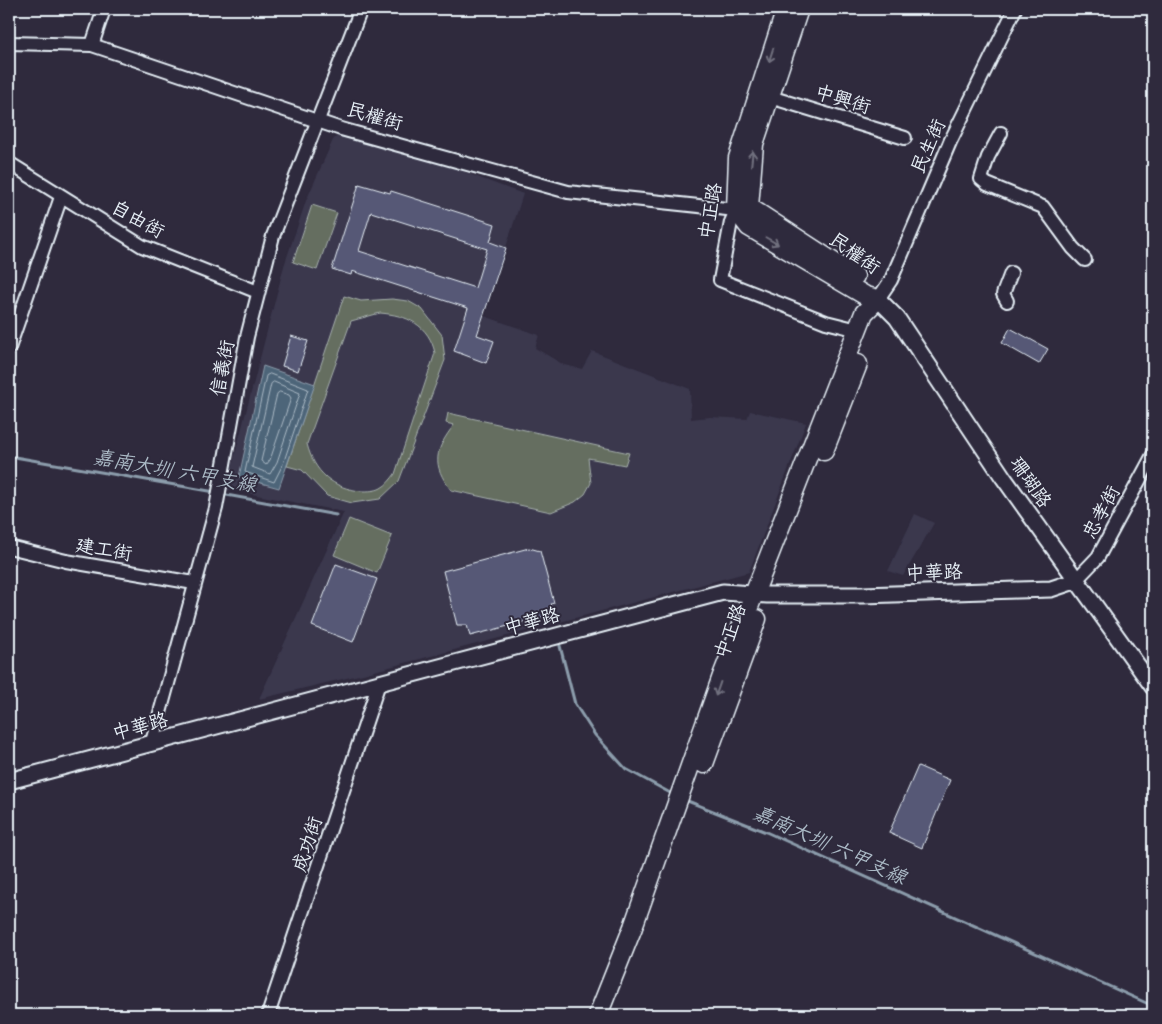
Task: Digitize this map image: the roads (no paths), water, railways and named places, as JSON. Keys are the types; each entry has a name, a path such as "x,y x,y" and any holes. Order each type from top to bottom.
{"main road":[{"name":"中正路","path":"742,208 738,158 786,9"},
{"name":"中正路","path":"742,208 754,144 799,9"},
{"name":"民權街","path":"742,208 869,284 878,299"},
{"name":"中正路","path":"612,1015 760,595 864,313 878,299"},
{"name":"中正路","path":"598,1015 633,927 722,676 760,595 844,402 876,316 878,299"}],"street":[{"path":"92,45 104,9"},
{"name":"信義街","path":"152,742 216,508 258,292 273,236 361,9"},
{"name":"民生街","path":"878,299 891,280 950,142 1015,9"},
{"name":"民權街","path":"9,43 92,45 318,121 568,192 742,208"},
{"name":"中興街","path":"770,98 905,138"},
{"path":"1001,133 988,157 981,179 987,184 1043,207 1073,248 1085,260"},
{"name":"自由街","path":"9,163 142,246 258,292"},
{"path":"9,348 61,197"},
{"name":"中正路","path":"742,208 731,222 720,280 826,322 858,330"},
{"path":"1007,301 1003,294 1011,273"},
{"name":"珊瑚路","path":"878,299 897,318 1003,478 1153,687"},
{"name":"忠孝街","path":"1076,581 1098,557 1153,455"},
{"name":"建工街","path":"9,547 66,561 194,583"},
{"name":"中華路","path":"9,781 723,592 760,595 863,595 1051,588 1076,581"},
{"name":"成功街","path":"268,1015 379,683"}],"water":[{"path":"263,366 315,384 279,488 239,477"}],"waterway":[{"name":"嘉南大圳 六甲支線","path":"9,456 215,492"},
{"name":"嘉南大圳 六甲支線","path":"221,494 336,515"},
{"name":"嘉南大圳 六甲支線","path":"560,646 575,704 595,735 626,769 674,795"},
{"name":"嘉南大圳 六甲支線","path":"685,800 766,832 1153,1006"}]}
